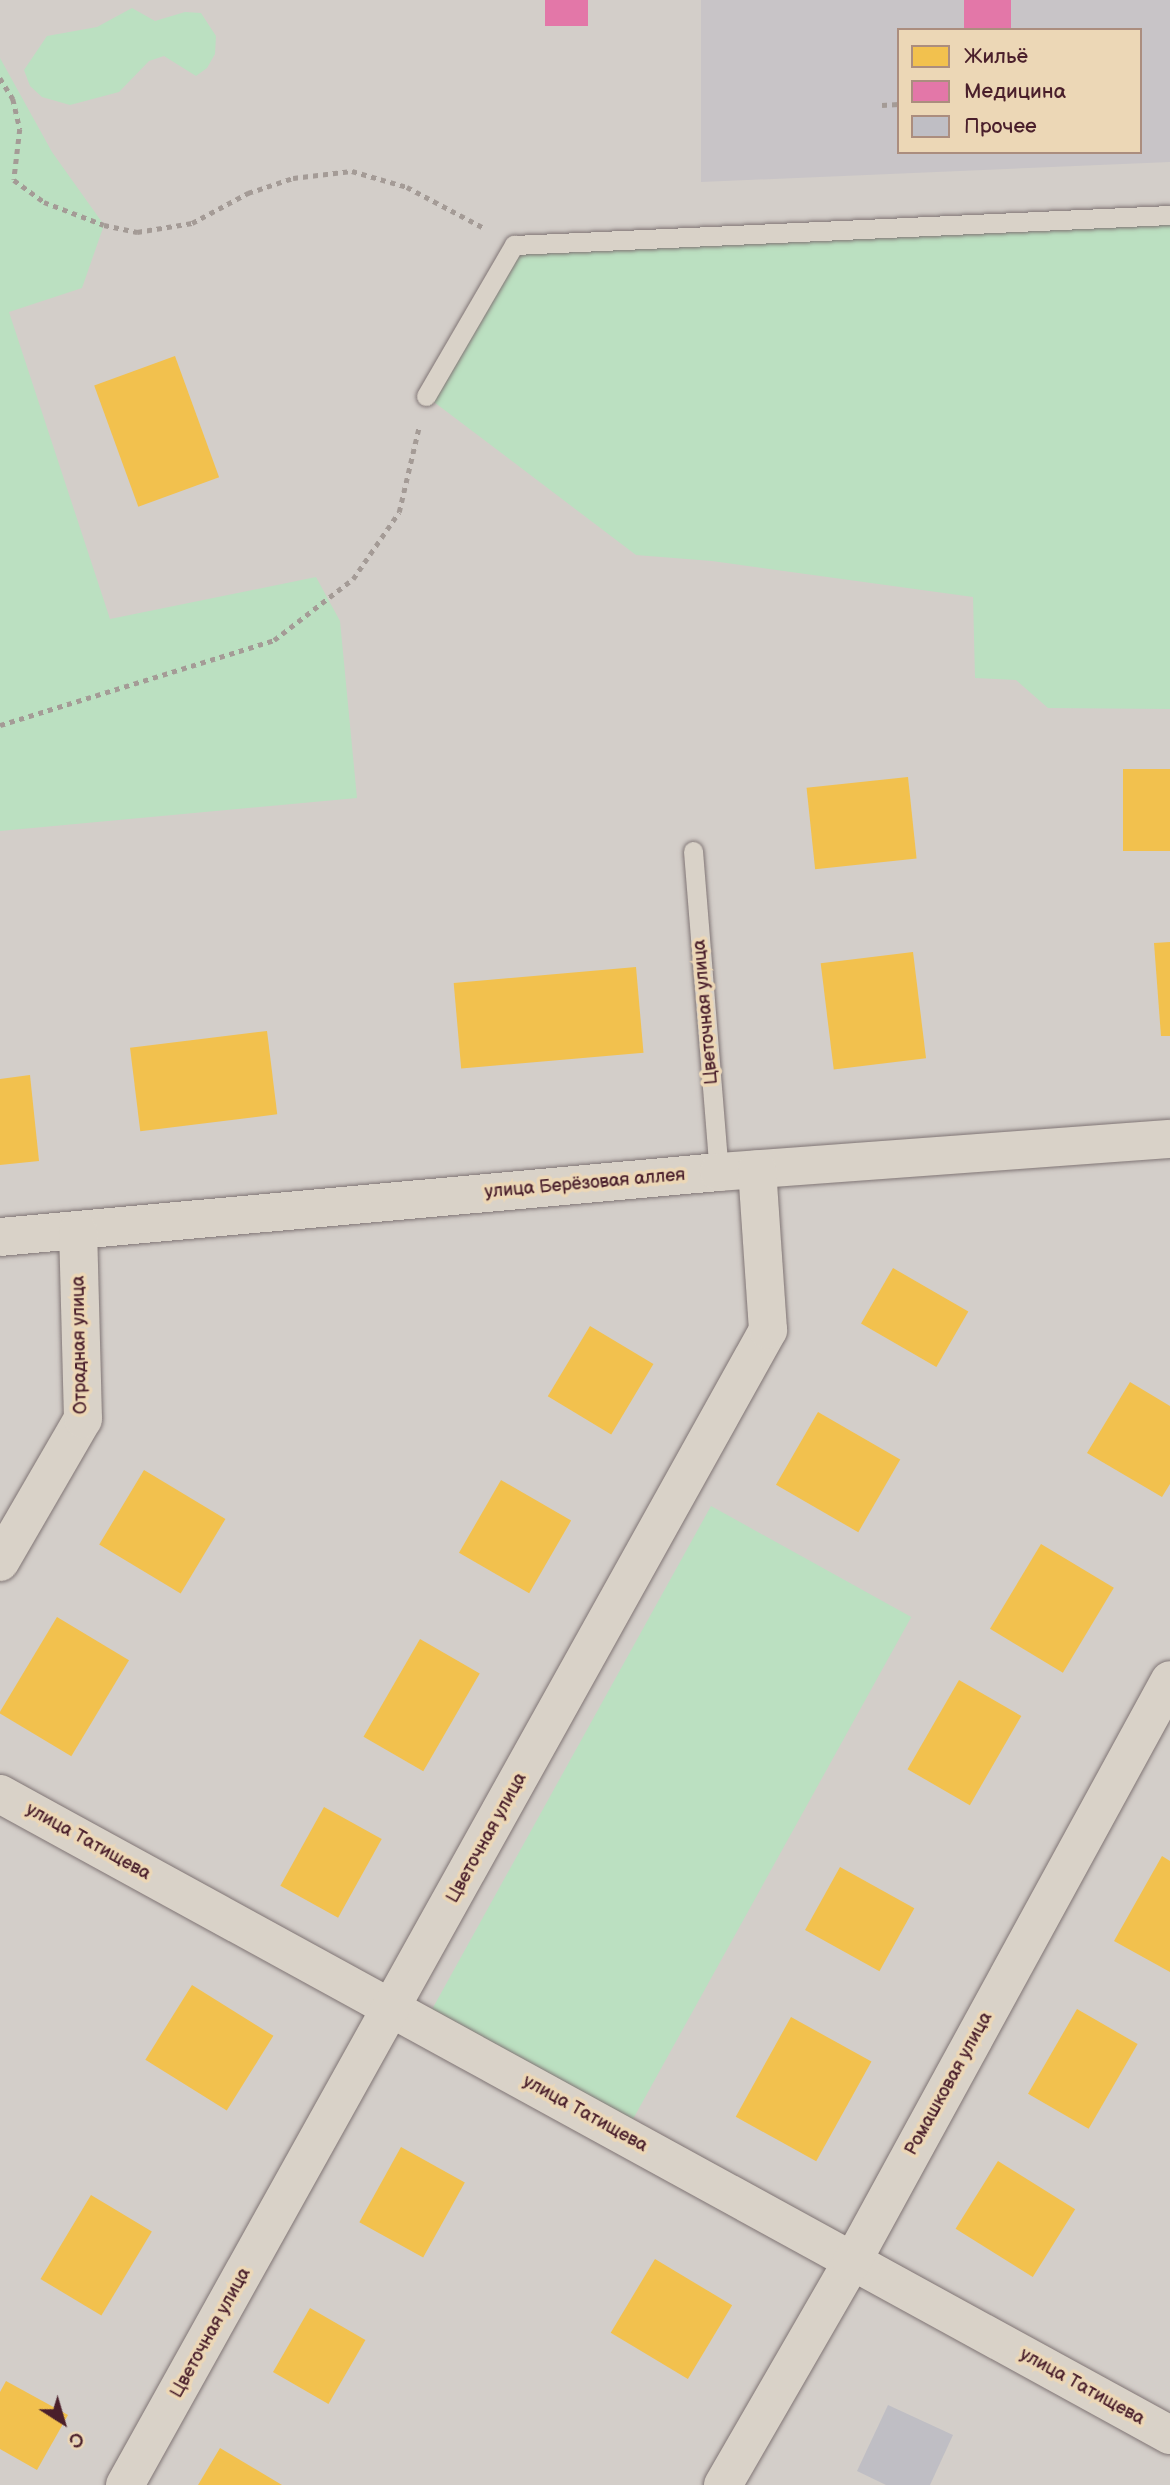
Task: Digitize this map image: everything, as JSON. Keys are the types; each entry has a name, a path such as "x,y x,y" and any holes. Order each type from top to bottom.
{"street":[{"name":"улица Берёзовая аллея","path":"0,1237 719,1172 1170,1139"},
{"name":"Цветочная улица","path":"125,2485 394,2007 768,1329 757,1169"},
{"name":"Отрадная улица","path":"0,1563 83,1419 78,1231"},
{"name":"Ромашковая улица","path":"723,2485 852,2262 1170,1680"},
{"name":"улица Татищева","path":"0,1794 394,2007 1170,2435"}],"lane":[{"path":"426,396 514,245 1170,215"},
{"name":"Цветочная улица","path":"693,851 719,1172"}],"path":[{"path":"0,78 13,99 20,129 14,180 44,202 104,225 137,232 192,223 248,193 293,178 352,171 407,187 514,245"},
{"path":"882,105 897,104"},
{"path":"0,725 274,640 344,587 354,579 398,512 426,396"}],"shaded area":[{"path":"701,0 1170,0 1170,162 701,182"}],"green space":[{"path":"132,8 155,21 185,12 201,13 216,36 215,54 207,68 196,76 164,56 149,61 119,92 70,105 42,97 30,86 24,70 47,36 97,27"},
{"path":"0,58 52,152 104,225 82,288 9,312 110,619 316,577 340,621 357,798 0,831"},
{"path":"1170,215 1170,709 1048,708 1016,680 975,678 973,597 712,561 636,555 426,396 514,245"},
{"path":"711,1506 911,1617 633,2120 432,2009"}],"building: Жильё":[{"path":"175,356 219,477 138,507 94,385"},
{"path":"1123,769 1170,769 1170,851 1123,851"},
{"path":"908,777 917,859 815,869 807,788"},
{"path":"1170,942 1170,1036 1161,1036 1154,943"},
{"path":"913,952 926,1058 834,1070 821,963"},
{"path":"636,967 643,1053 461,1069 454,983"},
{"path":"267,1031 277,1114 140,1131 130,1048"},
{"path":"30,1075 39,1161 0,1165 0,1079"},
{"path":"893,1268 968,1312 936,1367 861,1323"},
{"path":"590,1326 653,1364 611,1434 548,1396"},
{"path":"1130,1382 1170,1406 1170,1484 1162,1497 1087,1453"},
{"path":"818,1412 900,1460 858,1532 776,1485"},
{"path":"144,1470 225,1519 181,1594 99,1545"},
{"path":"501,1480 571,1520 529,1593 459,1553"},
{"path":"1041,1544 1114,1588 1063,1673 990,1629"},
{"path":"57,1617 129,1660 71,1756 0,1713"},
{"path":"420,1639 480,1674 423,1771 364,1737"},
{"path":"959,1680 1021,1716 970,1805 908,1769"},
{"path":"324,1807 382,1839 338,1918 280,1886"},
{"path":"1162,1856 1170,1861 1170,1972 1114,1941"},
{"path":"840,1867 914,1908 879,1971 805,1930"},
{"path":"192,1985 273,2036 227,2111 145,2060"},
{"path":"1077,2009 1138,2044 1089,2129 1028,2094"},
{"path":"791,2017 871,2062 816,2161 736,2117"},
{"path":"401,2147 465,2182 423,2258 359,2222"},
{"path":"998,2161 1075,2209 1033,2277 956,2229"},
{"path":"91,2195 152,2232 101,2316 41,2279"},
{"path":"655,2259 732,2305 688,2379 611,2333"},
{"path":"310,2308 365,2340 328,2404 273,2372"},
{"path":"6,2381 68,2415 37,2470 0,2449 0,2392"},
{"path":"220,2448 282,2485 198,2485"}],"building: Медицина":[{"path":"545,0 588,0 588,26 545,26"},
{"path":"964,0 1011,0 1011,28 964,28"}],"building: Прочее":[{"path":"888,2405 953,2435 930,2485 886,2485 857,2471"}]}
